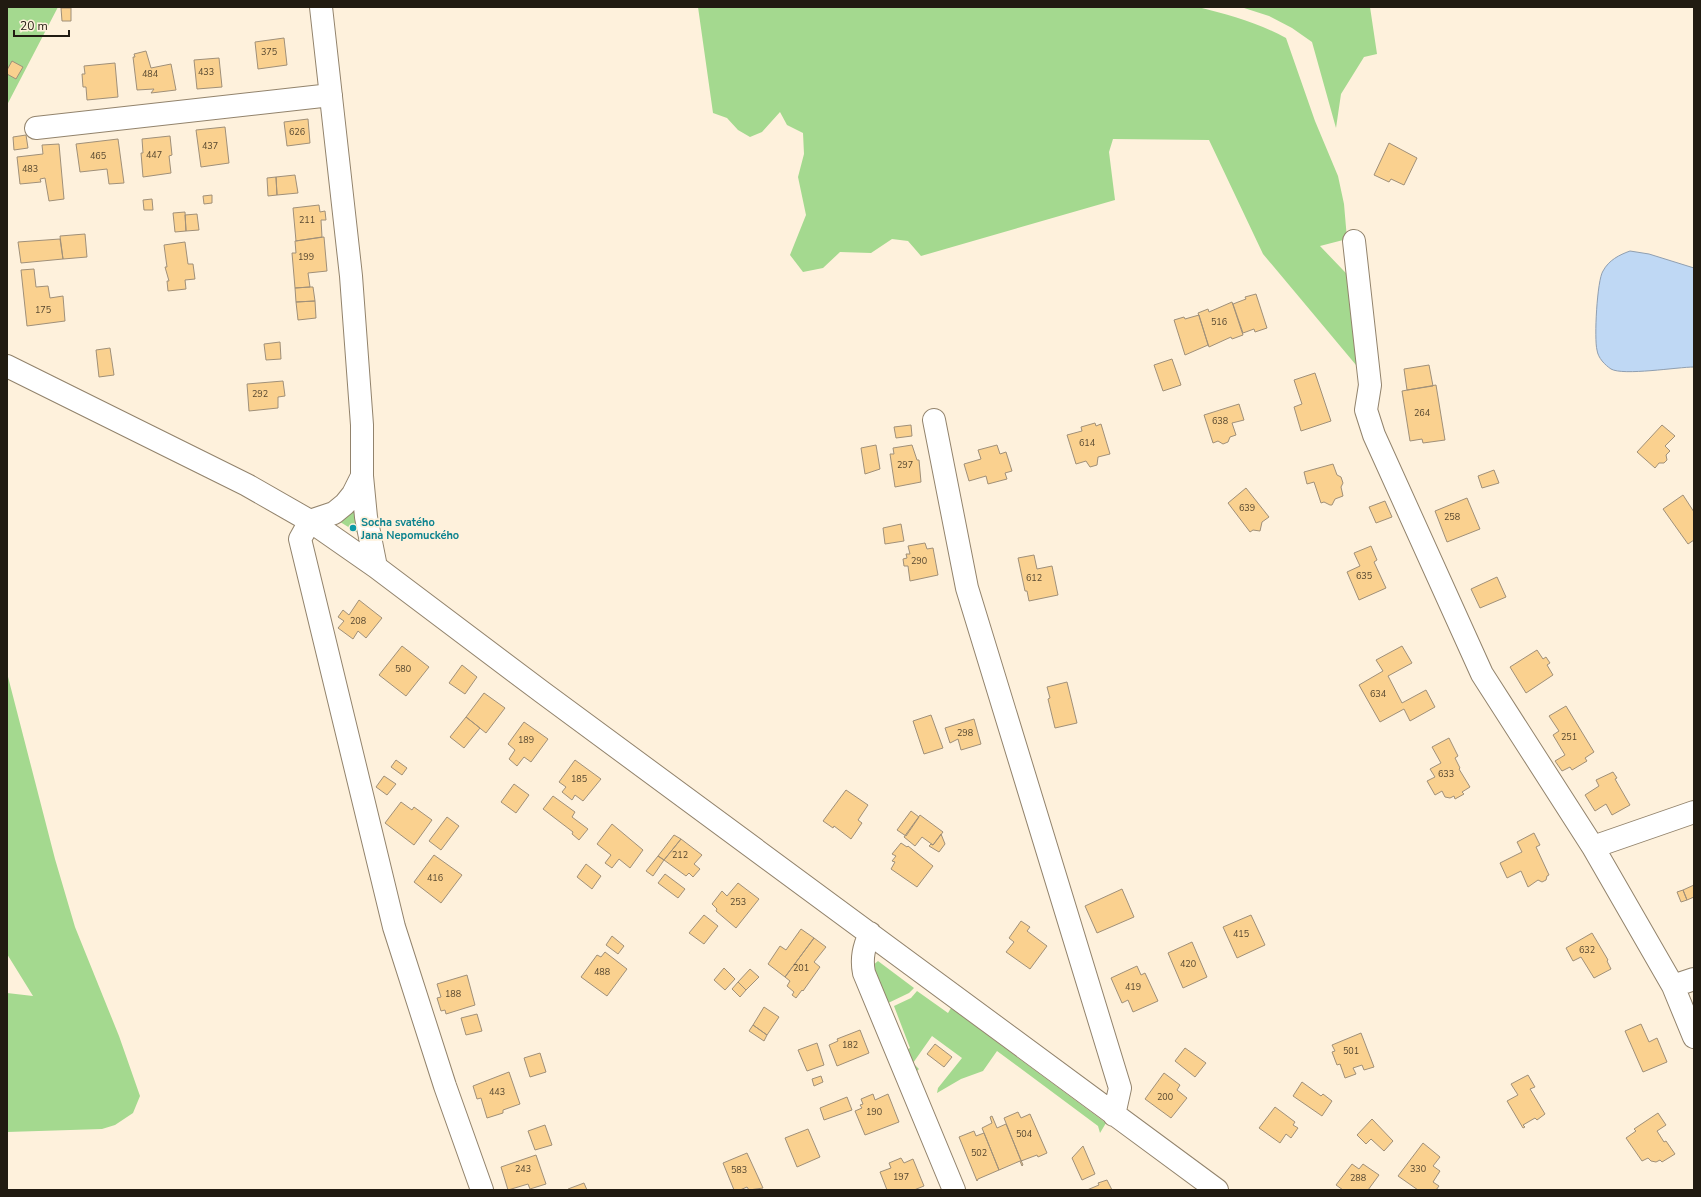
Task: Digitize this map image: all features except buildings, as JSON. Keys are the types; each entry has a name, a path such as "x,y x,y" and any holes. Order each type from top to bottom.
{"street":[{"path":"321,7 351,276 362,425 362,476 366,517 376,567"},
{"path":"36,128 331,95"},
{"path":"1354,241 1370,385 1366,410 1374,435 1482,674 1593,847 1673,986 1694,1037"},
{"path":"7,366 247,486 310,522 376,567 542,692 1217,1190"},
{"path":"934,420 966,588 1120,1088 1114,1115"},
{"path":"362,476 353,494 345,504 334,512 310,522 300,539 394,927 445,1086 482,1190"},
{"path":"1593,847 1694,812"},
{"path":"870,933 864,947 862,962 864,973 954,1190"},
{"path":"1673,986 1694,979"}],"green space":[{"path":"7,7 58,7 7,105"},
{"path":"698,7 1198,7 1254,23 1275,32 1286,38 1315,121 1338,176 1344,204 1347,239 1320,246 1365,293 1373,371 1356,365 1263,254 1209,140 1113,139 1109,152 1115,200 921,256 908,241 892,239 871,253 840,252 823,268 803,272 790,255 806,215 798,177 804,154 803,133 787,125 780,112 762,132 750,137 738,130 727,118 713,113"},
{"path":"1241,7 1370,7 1377,54 1364,57 1341,94 1336,128 1312,42 1292,28 1269,16"},
{"path":"353,505 366,538 337,520"},
{"path":"7,673 55,859 75,927 119,1036 140,1096 133,1113 115,1125 102,1129 7,1132 7,993 33,996 7,954"},
{"path":"878,961 914,988 909,993 884,1005 872,966"},
{"path":"917,991 948,1013 951,1008 1106,1123 1100,1133 1098,1126 997,1051 983,1071 961,1079 937,1093 938,1088 962,1058 932,1036 913,1063 919,1069 913,1075 903,1052 910,1048 894,1006 911,998"}],"water":[{"path":"1630,251 1649,254 1694,268 1694,367 1627,372 1617,371 1611,369 1599,356 1596,344 1596,323 1601,277 1605,267 1611,261"}],"place":[{"name":"Socha svatého Jana Nepomuckého","path":"353,528"}]}
